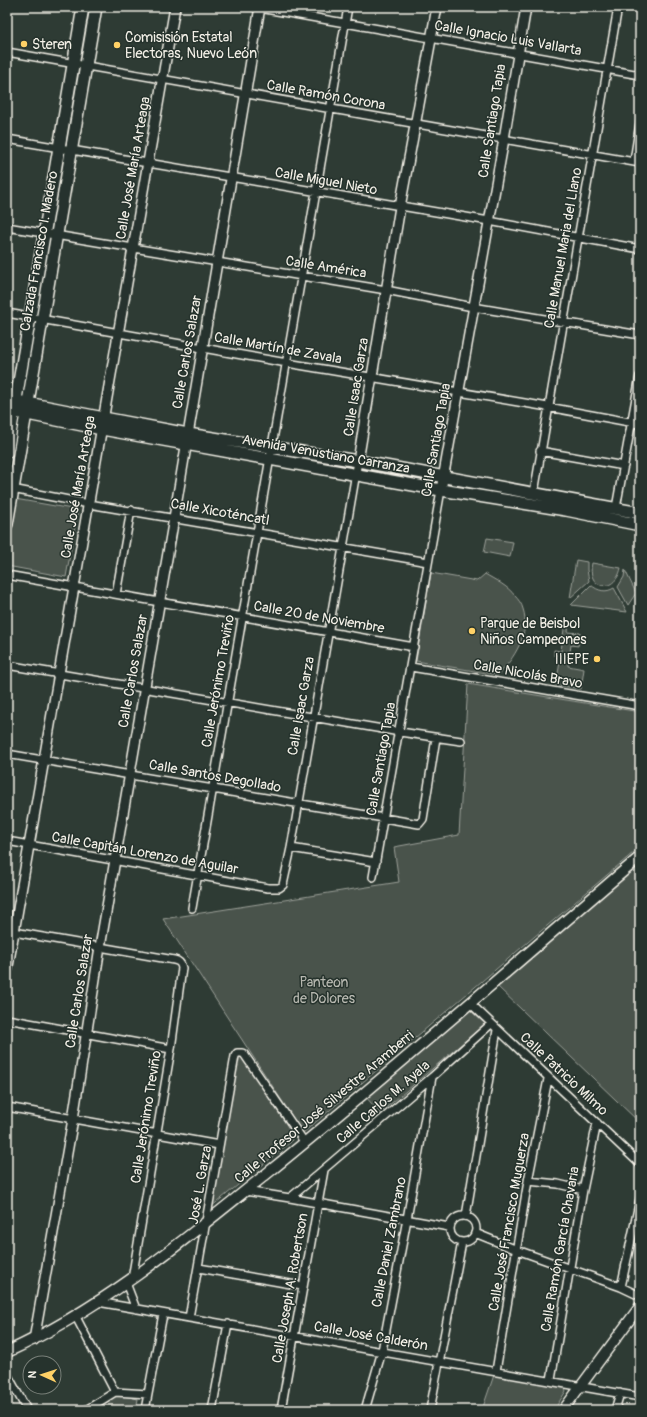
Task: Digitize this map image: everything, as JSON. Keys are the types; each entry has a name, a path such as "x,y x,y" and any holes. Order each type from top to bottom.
{"main road":[{"name":"Calzada Francisco I. Madero","path":"7,452 11,405 30,317 83,7"},
{"name":"Calzada Francisco I. Madero","path":"7,524 10,489 27,408 96,7"},
{"name":"Avenida Venustiano Carranza","path":"11,405 103,424 187,439 270,459 441,490 558,509 640,525"},
{"name":"Avenida Venustiano Carranza","path":"187,439 272,447 358,461 640,513"},
{"name":"Calle Profesor José Silvestre Aramberri","path":"7,1352 34,1340 98,1302 129,1281 207,1222 305,1143 640,857"}],"street":[{"name":"Calle José María Arteaga","path":"7,972 175,7"},
{"name":"Calle Ignacio Luis Vallarta","path":"258,7 518,52 640,75"},
{"name":"Calle Carlos Salazar","path":"34,1340 73,1119 114,860 145,689 217,263 258,7"},
{"name":"Calle Jerónimo Treviño","path":"192,908 348,7"},
{"name":"Calle Isaac Garza","path":"279,888 284,882 299,804 344,548 400,207 437,7"},
{"name":"Calle Santiago Tapia","path":"374,877 526,7"},
{"name":"Calle Manuel Maria del Llano","path":"534,493 540,451 618,7"},
{"name":"Calle Ramón Corona","path":"7,52 637,162"},
{"path":"637,162 640,123"},
{"name":"Calle Miguel Nieto","path":"7,139 489,221 640,249"},
{"name":"Calle América","path":"7,227 386,290 473,307 640,335"},
{"name":"Calle Martín de Zavala","path":"7,313 287,364 548,407 640,424"},
{"path":"616,508 640,376"},
{"path":"540,451 624,466"},
{"name":"Calle Xicoténcatl","path":"10,489 428,562"},
{"path":"116,594 131,510"},
{"name":"Calle 20 de Noviembre","path":"7,575 414,648"},
{"path":"7,665 313,718 461,741"},
{"name":"Calle Nicolás Bravo","path":"411,667 640,706"},
{"name":"Calle Santos Degollado","path":"7,754 419,824 423,819 436,738"},
{"name":"Calle Capitán Lorenzo de Aguilar","path":"7,841 268,888 279,888"},
{"path":"291,848 376,862"},
{"path":"14,932 100,947"},
{"name":"Calle Jerónimo Treviño","path":"100,947 178,961 182,968 171,1049 157,1133 129,1281"},
{"name":"Calle Patricio Milmo","path":"470,1003 548,1079 640,1164"},
{"path":"7,1019 171,1049"},
{"name":"Calle Carlos M. Ayala","path":"290,1198 432,1077 491,1024"},
{"path":"466,1216 497,1030"},
{"name":"José L. Garza","path":"189,1318 235,1056 239,1052 244,1054 305,1143"},
{"name":"Calle Daniel Zambrano","path":"365,1410 382,1351 408,1219 432,1077"},
{"name":"Calle José Francisco Muguerza","path":"496,1371 528,1181 548,1079"},
{"path":"7,1107 220,1145"},
{"name":"Calle Ramón García Chavaria","path":"551,1380 583,1190 597,1123"},
{"name":"Calle Joseph A. Robertson","path":"281,1410 324,1170"},
{"path":"528,1181 558,1184 583,1190"},
{"path":"245,1191 449,1227"},
{"path":"621,1287 640,1199"},
{"path":"458,1216 466,1216 474,1221 476,1226 475,1233 467,1242 462,1242 453,1238 449,1227 450,1222 453,1219 458,1216"},
{"path":"475,1233 517,1250 621,1287 640,1296"},
{"path":"430,1410 462,1242"},
{"path":"198,1268 302,1286"},
{"path":"129,1281 136,1309"},
{"name":"Calle José Calderón","path":"98,1302 439,1362 551,1380 640,1397"},
{"path":"563,1410 640,1306"},
{"path":"145,1410 163,1314"},
{"path":"75,1315 115,1392"},
{"path":"212,1410 228,1324"},
{"path":"7,1374 27,1410"},
{"path":"86,1410 115,1392 148,1394"},
{"path":"615,1410 620,1393"}],"green space":[{"path":"15,499 78,510 66,577 7,566 7,543"},
{"path":"487,538 513,542 510,557 484,552"},
{"path":"576,560 587,562 589,581 570,598"},
{"path":"592,563 621,568 618,577 608,585 597,583 593,579 591,572"},
{"path":"625,570 636,593 628,605 618,587 624,577"},
{"name":"Parque de Beisbol Niños Campeones","path":"431,573 477,581 485,574 505,586 520,602 525,618 523,636 520,645 510,661 498,675 416,661"},
{"path":"591,585 602,591 614,588 627,612 571,605"},
{"path":"565,622 569,623 568,632 580,633 578,646 571,645 568,666 584,669 581,689 556,685 561,656 554,655 554,650 561,651"},
{"name":"Panteon de Dolores","path":"468,684 640,712 640,847 303,1133 163,919 399,882 394,847 459,835"},
{"path":"640,864 640,1123 498,987"},
{"path":"470,1010 485,1024 380,1113 365,1096"},
{"path":"241,1055 293,1136 291,1142 211,1207 235,1056"},
{"path":"494,1375 564,1387 566,1391 554,1410 482,1410"},
{"path":"118,1395 138,1399 136,1410 94,1410"}],"place":[{"name":"Steren","path":"24,44"},
{"name":"Comisisión Estatal Electoras, Nuevo León","path":"117,45"},
{"name":"Parque de Beisbol Niños Campeones","path":"472,631"},
{"name":"IIIEPE","path":"597,659"}]}
